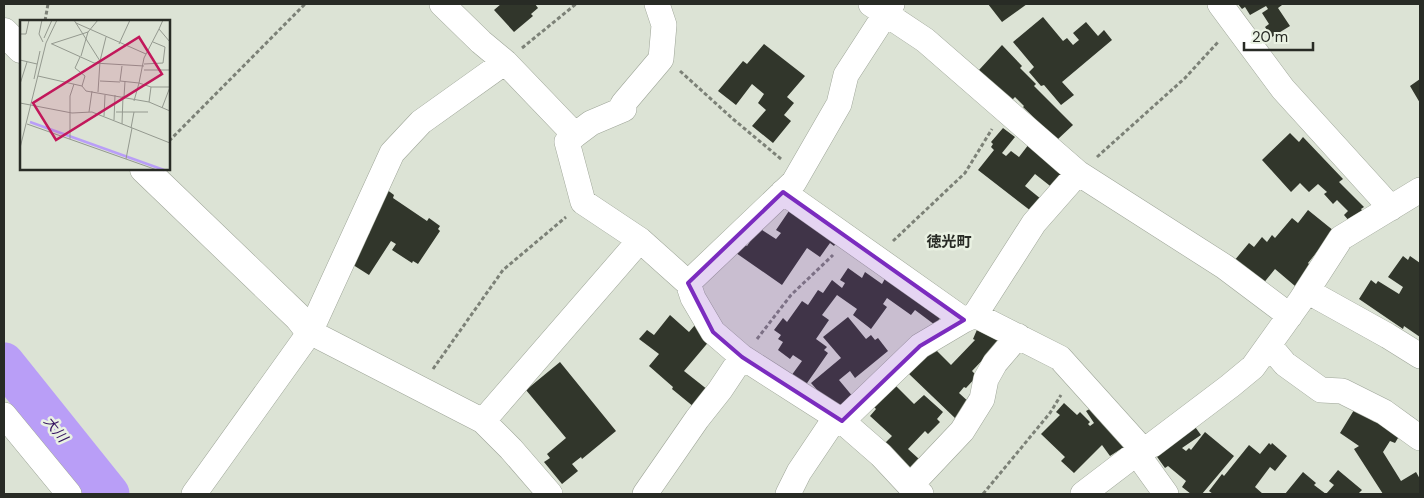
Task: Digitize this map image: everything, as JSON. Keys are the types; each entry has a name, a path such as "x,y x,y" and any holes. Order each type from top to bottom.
{"street":[{"path":"442,4 481,42 505,62 575,135"},
{"path":"657,4 664,25 661,59 623,104 624,109 591,123 567,142 584,202 640,240 688,283 693,298 713,332 742,357 839,419 881,455 906,488 962,431 982,399 986,379 995,364 1018,336"},
{"path":"1220,4 1283,89 1391,208"},
{"path":"688,283 791,183 839,104 846,75 883,7 925,40 1078,173 1225,267 1290,316"},
{"path":"4,32 20,48"},
{"path":"194,494 310,332 392,153 421,122 505,62"},
{"path":"145,170 299,318 310,332 483,420 550,494"},
{"path":"788,494 799,472 839,419 920,346 970,317 1034,223 1078,173"},
{"path":"791,183 849,239 876,257 970,317 1018,336 1060,358 1142,448 1143,462 1166,494"},
{"path":"1083,494 1142,448 1152,445 1253,367 1290,316 1341,238 1420,190"},
{"path":"483,420 640,240"},
{"path":"1307,291 1420,356"},
{"path":"1269,345 1284,364 1321,390 1342,391 1384,412 1420,438"},
{"path":"645,494 742,357"},
{"path":"4,415 69,494"}],"path":[{"path":"45,20 48,4"},
{"path":"170,140 305,4"},
{"path":"505,62 576,4"},
{"path":"1078,173 1185,78 1235,24"},
{"path":"661,59 673,64 733,119 791,183"},
{"path":"876,257 965,173 1004,109"},
{"path":"420,388 503,270 584,202"},
{"path":"742,357 791,295 849,239"},
{"path":"983,494 1050,412 1074,373"}],"highlighted area":[{"path":"783,192 964,320 920,346 842,421 742,357 713,332 688,283"}],"building":[{"path":"501,4 535,4 538,8 531,14 533,16 514,32 494,10"},
{"path":"988,4 1027,4 1002,22"},
{"path":"1238,4 1282,4 1278,8 1290,26 1272,37 1265,27 1269,24 1262,13 1268,9 1266,6 1250,15 1245,7 1242,9"},
{"path":"1043,17 1063,41 1067,38 1073,45 1079,40 1073,33 1086,22 1098,36 1104,30 1112,40 1062,82 1074,95 1061,105 1044,85 1041,86 1029,72 1034,67 1013,42"},
{"path":"764,44 805,76 787,97 794,103 784,115 791,121 773,143 752,126 766,110 758,103 764,94 752,84 736,105 718,91 743,61 747,64"},
{"path":"1002,45 1022,66 1020,68 1036,84 1034,86 1073,125 1057,140 1015,97 1008,104 999,90 979,70"},
{"path":"1420,79 1420,103 1410,86"},
{"path":"1003,128 1015,137 1002,153 1006,156 1011,151 1019,157 1029,144 1062,173 1054,189 1035,174 1025,186 1041,199 1031,211 978,170 994,150 991,147 993,144 991,142"},
{"path":"1290,133 1299,142 1303,137 1343,179 1339,182 1364,207 1361,209 1364,213 1350,222 1344,215 1348,211 1337,200 1333,204 1324,194 1327,192 1318,184 1309,192 1300,183 1291,192 1262,160"},
{"path":"386,189 394,195 393,198 427,221 429,218 440,226 438,229 440,231 418,264 413,261 412,263 392,250 396,244 391,241 369,275 350,263 370,232 367,231"},
{"path":"791,208 838,240 834,246 830,243 820,257 807,248 782,285 736,253 743,243 747,246 759,228 776,239 781,233 776,230"},
{"path":"1308,210 1334,231 1308,263 1311,266 1295,286 1275,269 1262,285 1234,261 1249,243 1254,247 1262,237 1267,242 1272,235 1275,238 1292,218 1298,223"},
{"path":"1403,256 1408,260 1410,256 1420,263 1420,337 1404,326 1403,329 1359,299 1371,280 1376,284 1378,281 1399,294 1403,287 1388,277"},
{"path":"848,268 862,278 865,272 882,284 887,275 942,315 935,325 915,310 911,315 887,298 883,304 887,307 871,329 853,315 857,309 837,295 822,315 829,320 816,339 827,347 824,350 828,353 805,386 791,376 802,361 793,355 790,359 778,350 783,342 778,339 781,335 774,330 783,318 787,322 802,301 808,305 818,290 823,293 832,280 842,288 845,283 840,280"},
{"path":"670,315 689,332 695,325 711,339 684,371 708,390 694,407 672,389 673,387 649,366 659,354 639,339 647,330 654,335"},
{"path":"848,317 866,339 871,335 875,340 878,338 888,351 855,378 850,371 839,380 854,398 841,409 811,383 841,358 823,337"},
{"path":"979,325 1003,336 972,371 977,376 959,393 971,404 956,419 908,373 933,347 951,365 975,340 973,339"},
{"path":"560,362 616,431 582,459 581,457 572,464 578,471 562,484 544,462 550,458 547,454 566,438 526,390"},
{"path":"895,385 914,404 924,395 943,412 937,419 940,422 928,434 925,431 908,449 919,459 908,470 882,446 892,436 870,416 876,409 874,407"},
{"path":"1064,403 1077,415 1080,412 1090,422 1088,424 1090,426 1094,423 1086,411 1095,406 1124,447 1110,456 1102,445 1074,473 1061,461 1065,457 1041,434 1060,415 1056,412"},
{"path":"1354,410 1375,422 1377,418 1401,433 1395,443 1390,441 1383,452 1401,481 1416,472 1420,479 1420,494 1383,494 1354,449 1359,446 1340,433"},
{"path":"1193,424 1201,435 1182,448 1186,451 1189,448 1191,450 1205,432 1234,456 1202,494 1191,494 1182,487 1186,481 1168,466 1165,468 1155,454"},
{"path":"1269,443 1271,445 1272,443 1287,456 1275,471 1270,467 1255,487 1263,494 1213,494 1209,491 1249,445 1260,454"},
{"path":"1338,470 1362,490 1358,494 1326,494 1334,485 1329,481"},
{"path":"1303,472 1316,483 1314,485 1326,494 1285,494"}],"waterway":[{"name":"大川","path":"4,363 109,494"}],"district":[{"name":"徳光町","path":"949,242"}]}
